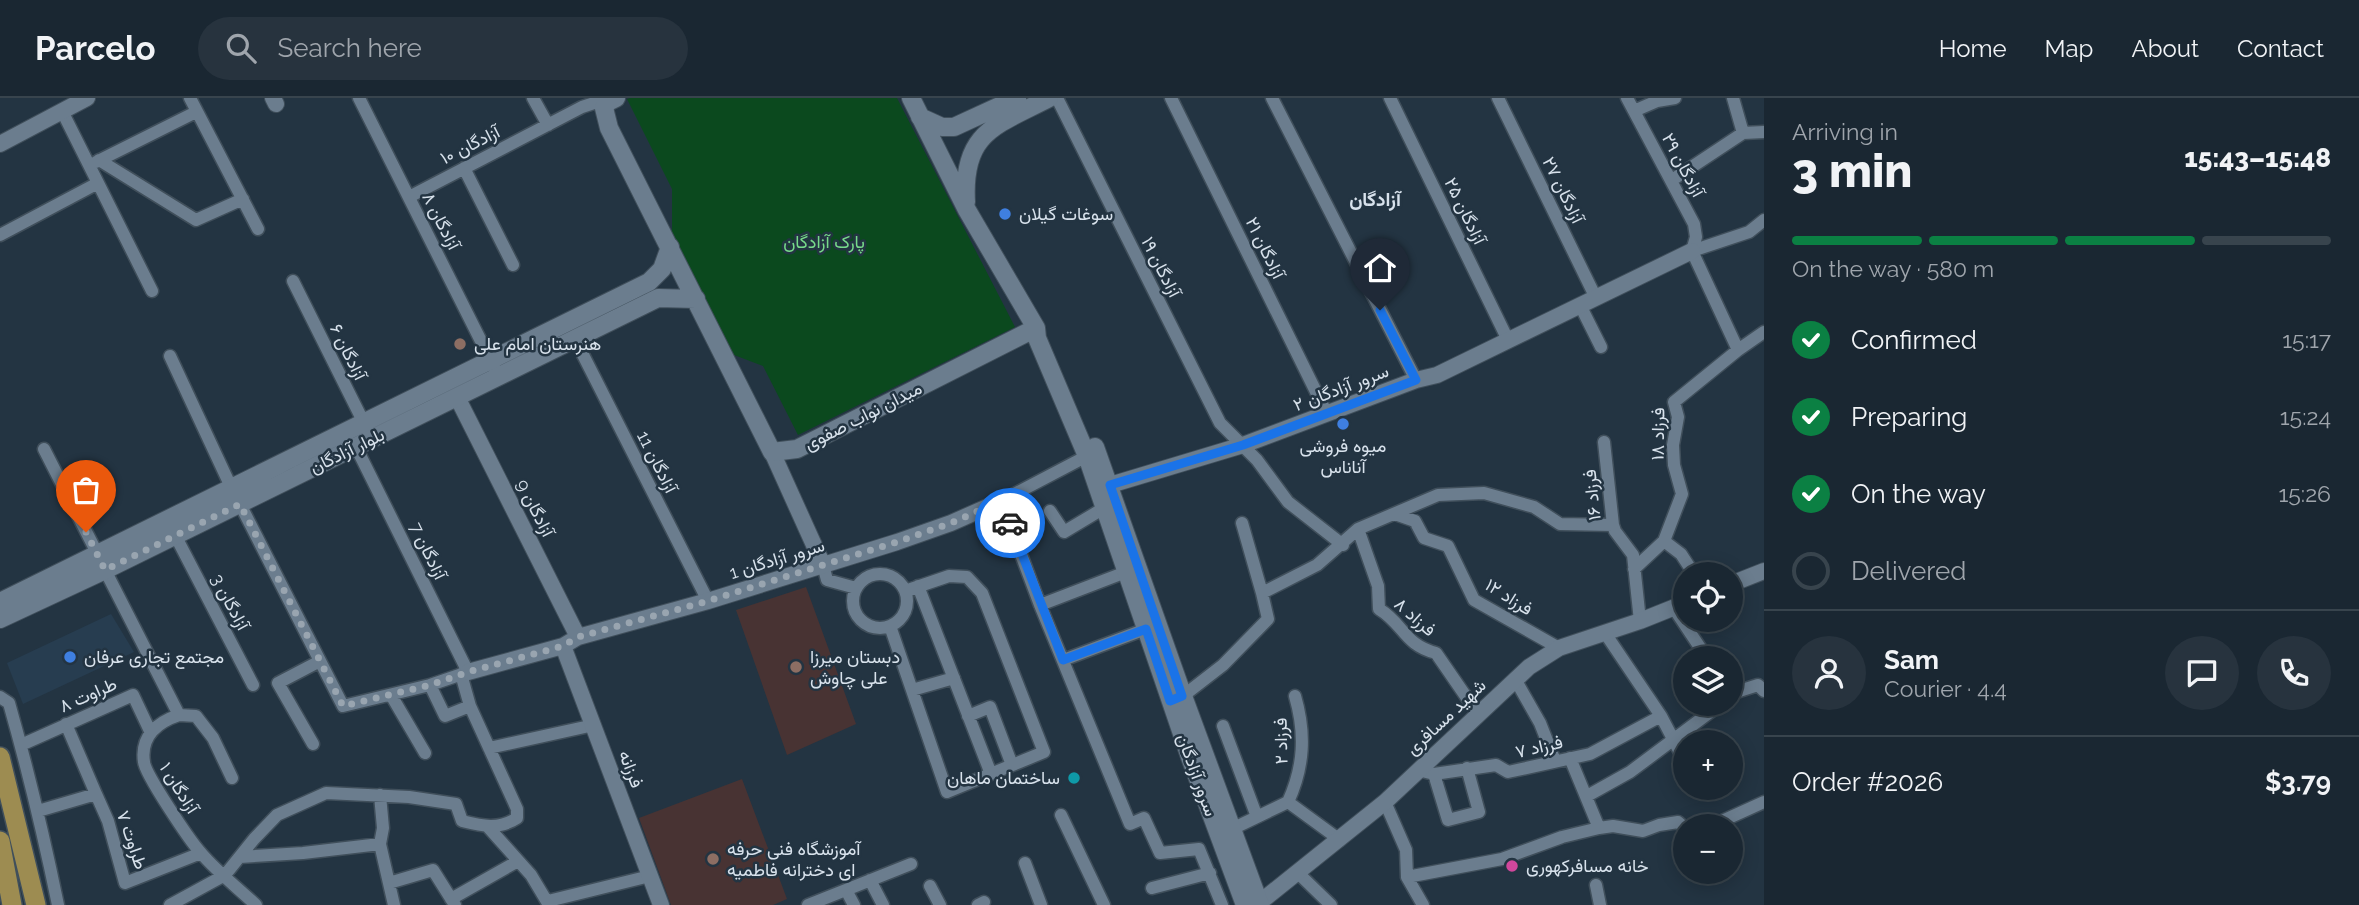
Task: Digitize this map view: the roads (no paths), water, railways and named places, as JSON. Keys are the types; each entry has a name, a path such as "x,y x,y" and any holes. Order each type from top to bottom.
{"main road":[{"path":"615,98 604,108 609,128 772,452"},
{"path":"911,98 967,210 1040,330"},
{"path":"967,210 965,184 980,126 1017,98"},
{"path":"920,117 942,127 992,127 1049,98"},
{"path":"658,298 659,287 649,282 662,269 670,247"},
{"name":"بلوار آزادگان","path":"0,602 649,282"},
{"name":"بلوار آزادگان","path":"0,619 175,536 658,298 696,299"},
{"name":"میدان نواب صفوی","path":"772,452 797,449 1040,330"},
{"name":"سرور آزادگان","path":"1040,330 1037,338 1087,456 1146,629 1232,829 1255,904"},
{"name":"سرور آزادگان","path":"1040,330 1077,401 1110,485 1176,698 1255,904"},
{"path":"231,487 240,504"},
{"path":"97,553 105,570"},
{"path":"0,757 36,905"},
{"path":"0,841 12,905"}],"street":[{"path":"0,144 87,98"},
{"path":"190,98 258,229"},
{"name":"آزادگان ۸","path":"359,98 499,376"},
{"path":"533,98 548,125"},
{"name":"آزادگان ۱۰","path":"409,197 582,107 609,98"},
{"name":"آزادگان ۱۹","path":"1057,98 1220,423 1243,445 1288,502 1343,545"},
{"name":"آزادگان ۲۱","path":"1171,98 1327,414"},
{"path":"1272,98 1416,380"},
{"name":"آزادگان ۲۵","path":"1390,98 1508,340"},
{"name":"آزادگان ۲۷","path":"1498,98 1596,298"},
{"name":"آزادگان ۲۹","path":"1628,98 1694,223 1696,237 1692,251"},
{"path":"1634,111 1657,101 1675,98"},
{"path":"1733,98 1743,134"},
{"path":"582,107 590,108 609,128"},
{"path":"62,111 94,163 98,183 152,290"},
{"path":"94,163 196,112"},
{"path":"1672,180 1743,134 1764,132"},
{"path":"94,163 196,220 243,199"},
{"path":"464,169 513,265"},
{"path":"0,235 98,183"},
{"path":"1764,220 1749,232 1692,251 1738,350 1764,332"},
{"name":"سرور آزادگان ۲","path":"1110,485 1243,445 1416,380 1437,375 1692,251"},
{"name":"آزادگان ۶","path":"293,281 363,422 364,443"},
{"path":"1580,305 1601,347"},
{"name":"آزادگان 11","path":"575,339 708,601"},
{"name":"فرزاد ۱۸","path":"1664,541 1682,494 1674,466 1673,445 1678,417 1674,402 1738,350"},
{"path":"170,356 231,487"},
{"name":"آزادگان 9","path":"457,397 578,637"},
{"name":"فرزاد ۱۶","path":"1604,442 1613,525 1633,555 1640,621"},
{"name":"آزادگان 7","path":"364,443 465,673 470,706 517,809 517,818 502,825 488,827"},
{"path":"44,449 97,553"},
{"path":"772,452 827,580 856,588"},
{"name":"سرور آزادگان 1","path":"465,673 563,646 578,637 708,601 951,523 1001,501 1087,456"},
{"path":"1262,593 1318,565 1358,529 1438,495 1484,493 1534,507 1560,524 1613,525"},
{"path":"1001,501 1040,605 1130,824 1144,818 1160,853 1199,849 1222,905"},
{"path":"240,504 343,706 430,685 465,673"},
{"path":"1049,511 1064,532 1104,508"},
{"name":"فرزاد ۱۲","path":"1395,514 1415,521 1424,538 1448,546 1474,600 1559,648"},
{"path":"1176,698 1223,665 1268,619 1242,523"},
{"name":"فرزاد ۸","path":"1358,529 1378,586 1379,609 1392,617 1399,629 1421,649 1436,653 1478,714"},
{"name":"آزادگان 3","path":"175,536 253,684"},
{"path":"1634,569 1664,541 1681,554 1686,562"},
{"path":"105,570 179,715"},
{"path":"1743,579 1764,571"},
{"path":"1040,605 1126,572"},
{"path":"878,574 894,578 905,590 906,607 897,622 890,626 872,626 858,615 854,607 856,588 862,581 878,574"},
{"path":"890,626 947,792 1044,752 982,593 967,577 949,576 905,590"},
{"path":"918,586 991,774"},
{"name":"شهید مسافری","path":"1255,904 1426,772 1478,714 1529,667 1559,648 1673,607"},
{"path":"1063,660 1146,629"},
{"path":"1587,796 1630,772 1673,741 1661,716 1605,633"},
{"name":"فرزانه","path":"563,646 661,905"},
{"path":"313,744 278,683 320,662"},
{"path":"912,690 954,678"},
{"path":"1515,678 1540,723 1555,761"},
{"path":"430,685 445,716 470,706"},
{"path":"1743,689 1758,685 1764,691"},
{"name":"طراوت ۸","path":"21,745 133,695 150,731"},
{"path":"391,695 425,753"},
{"name":"فرزاد ۲","path":"1288,802 1299,778 1302,740 1295,696"},
{"path":"0,697 9,703 21,745 58,905"},
{"path":"968,716 990,707 1012,765"},
{"path":"150,731 166,719 179,715 196,716 214,738 232,778"},
{"name":"فرزاد ۷","path":"1426,772 1496,765 1508,772 1590,754 1661,716"},
{"path":"1687,730 1705,716"},
{"path":"66,724 96,794"},
{"path":"489,748 594,725"},
{"path":"1223,726 1257,817"},
{"name":"آزادگان ۱","path":"150,731 145,745 144,762 152,780 201,853 256,905"},
{"path":"1570,758 1599,828"},
{"path":"1426,772 1448,820 1479,812 1467,768"},
{"path":"170,905 225,875 277,815 326,793 380,795 456,804 462,821 488,827 519,861 549,903 650,876"},
{"name":"طراوت ۷","path":"38,811 96,794 108,821 125,883 201,853"},
{"path":"380,795 383,828 380,844 394,905"},
{"path":"1232,829 1288,802 1340,840"},
{"path":"1385,802 1406,850 1407,877 1423,905"},
{"path":"1736,814 1764,802"},
{"path":"1061,815 1104,905"},
{"path":"1407,877 1502,859 1562,837 1599,828 1614,826 1643,831 1673,823"},
{"path":"240,857 380,844"},
{"path":"389,883 433,870 453,902 519,861"},
{"path":"1025,863 1041,905"},
{"path":"808,905 911,864"},
{"path":"1152,888 1210,873"},
{"path":"1298,873 1331,905"},
{"path":"870,880 883,905"},
{"path":"1597,885 1600,905"},
{"path":"930,886 940,905"},
{"path":"846,890 854,905"}],"place":[{"name":"سوغات گیلان","path":"1005,214"},
{"name":"هنرستان امام علی","path":"460,344"},
{"name":"میوه فروشی آناناس","path":"1343,424"},
{"name":"مجتمع تجاری عرفان","path":"70,657"},
{"name":"دبستان میرزا علی چاوش","path":"796,667"},
{"name":"ساختمان ماهان","path":"1074,778"},
{"name":"آموزشگاه فنی حرفه ای دخترانه فاطمیه","path":"713,859"},
{"name":"خانه مسافرکهوری","path":"1512,866"}],"district":[{"name":"آزادگان","path":"1375,199"}],"park label":[{"name":"پارک آزادگان","path":"824,242"}]}
